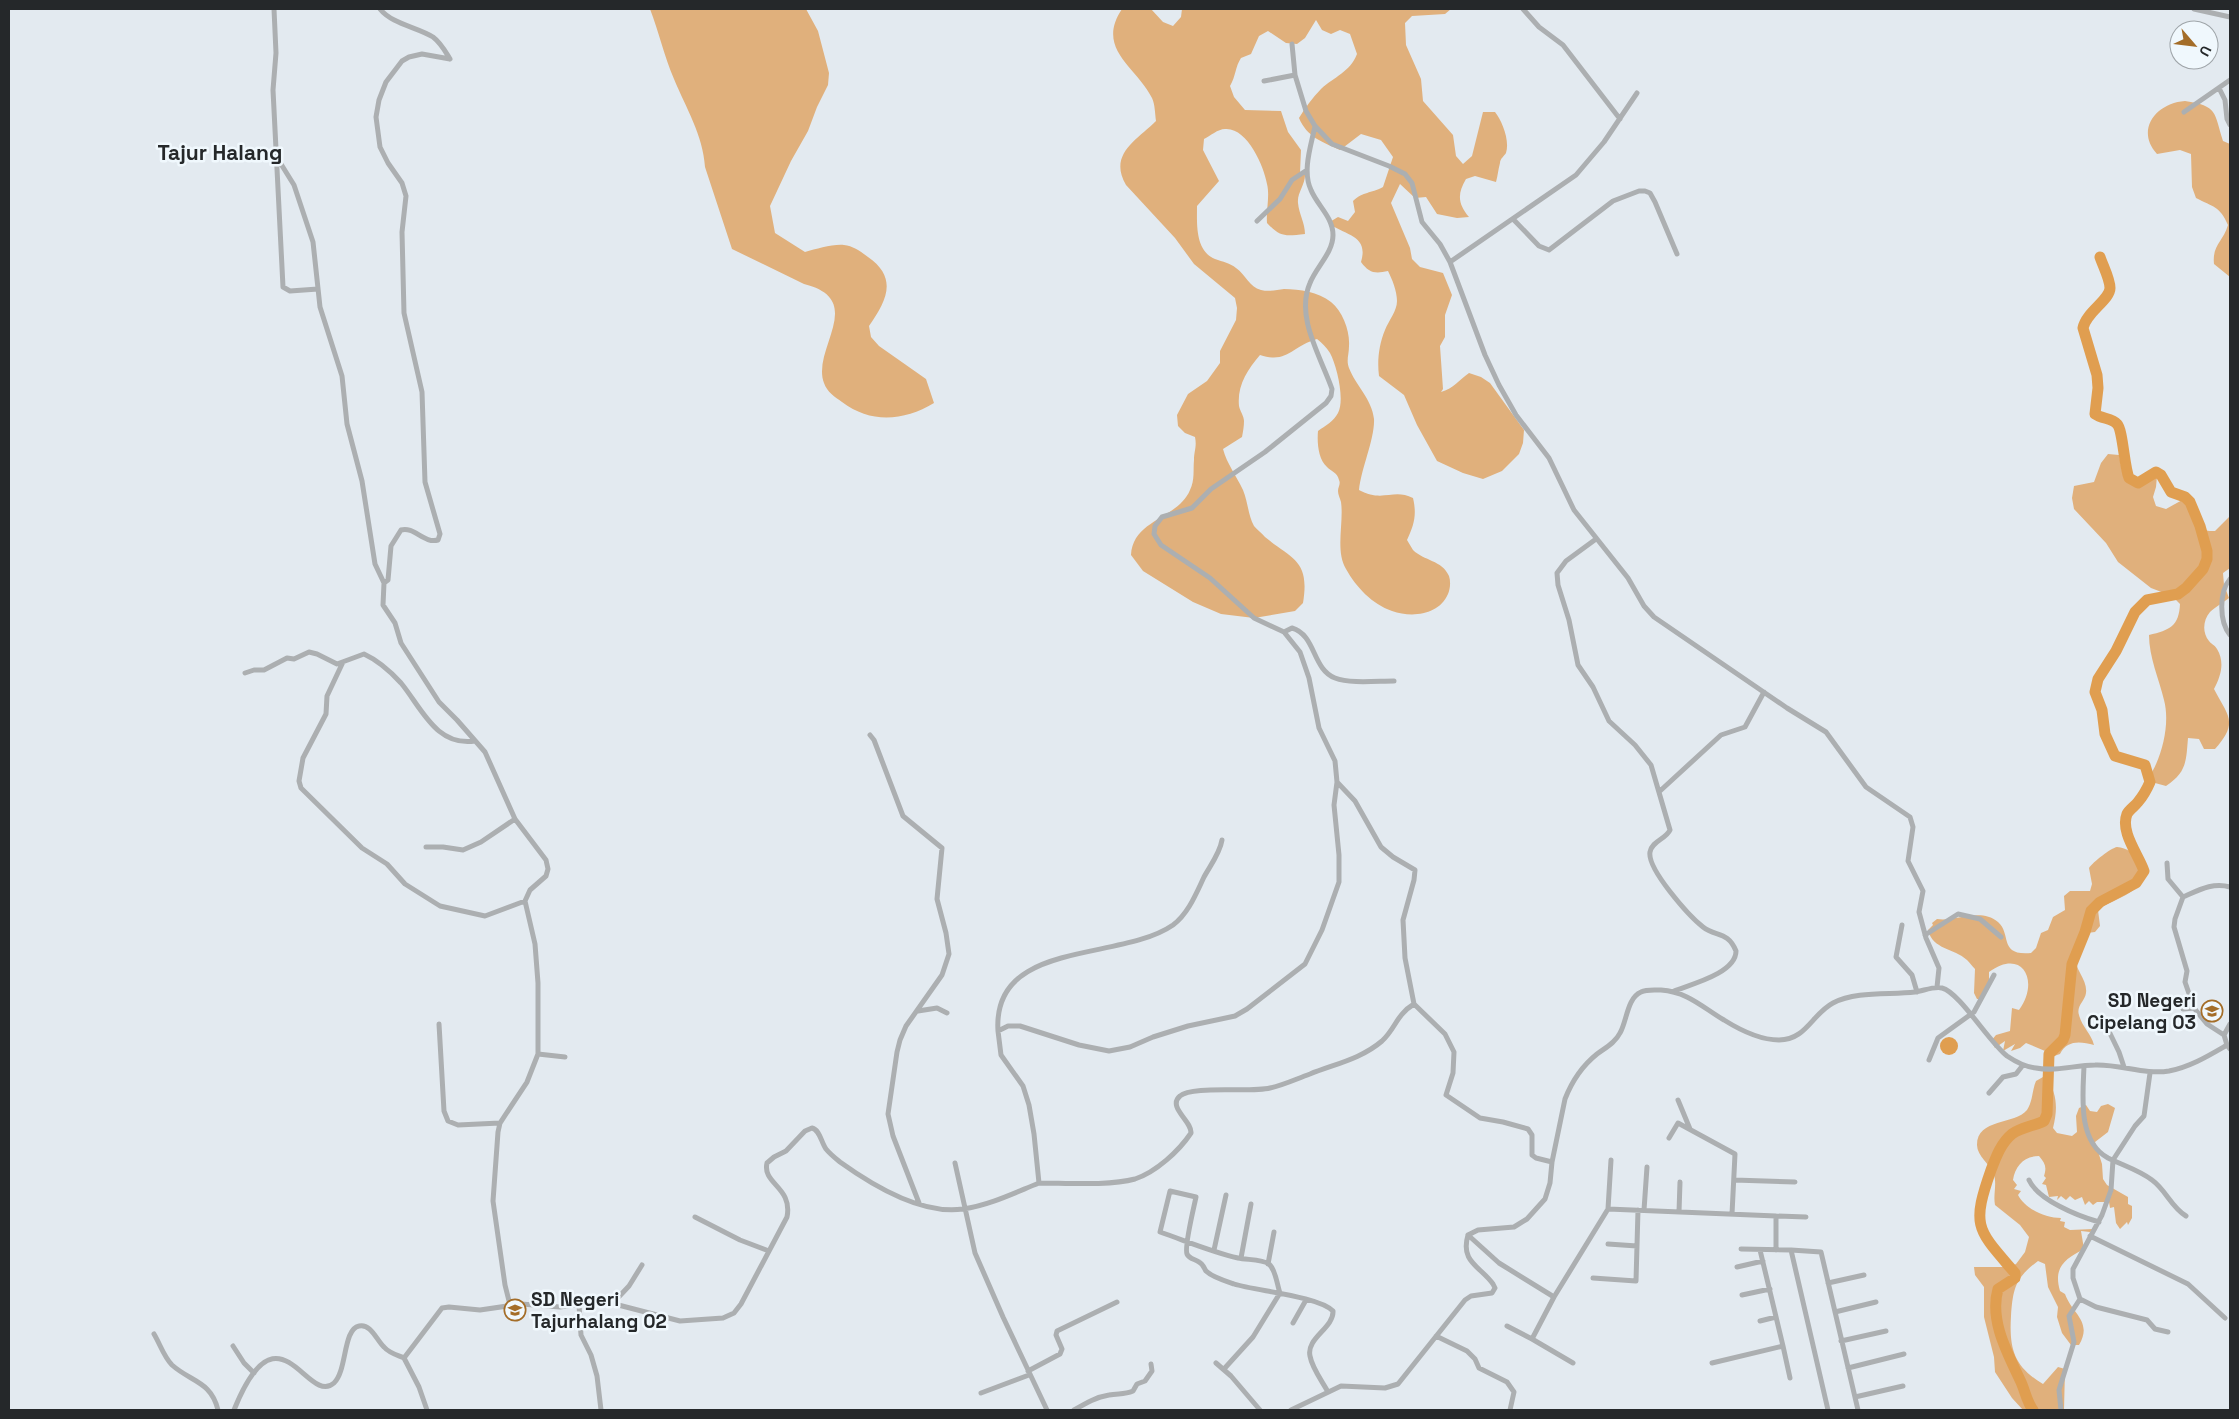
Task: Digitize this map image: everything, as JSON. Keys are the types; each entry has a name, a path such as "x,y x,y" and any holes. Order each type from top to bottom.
{"street":[{"path":"274,9 276,53 273,90 283,287 290,291 318,289"},
{"path":"380,9 388,16 432,37 442,45 450,59 422,54 409,56 402,60 386,82 377,109 380,148 402,183 406,196 402,232 404,313 422,392 425,482 440,534 438,540 431,541 407,529 400,530 391,546 388,580 384,583"},
{"path":"1523,9 1539,28 1563,45 1620,119"},
{"path":"2194,9 2230,17"},
{"path":"1292,44 1295,75 1306,111 1315,126 1327,140 1337,148 1389,166 1405,174 1412,183 1422,222 1440,244 1450,262 1498,385 1516,414 1549,458 1574,510 1628,578 1644,606 1654,617 1826,732 1866,787 1910,817 1913,827 1908,860 1923,891 1924,896 1919,912 1925,935 1939,968 1936,987"},
{"path":"1264,81 1295,75"},
{"path":"2184,112 2230,80"},
{"path":"2219,88 2225,100 2227,119 2230,125"},
{"path":"1450,262 1576,175 1604,142 1637,94"},
{"path":"998,1031 1008,1026 1020,1026 1090,1048 1116,1050 1188,1026 1228,1018 1254,1004 1304,964 1315,946 1333,901 1339,882 1334,805 1337,782 1335,761 1319,728 1306,667 1296,645 1284,632 1254,618 1210,578 1161,545 1154,534 1155,526 1162,517 1192,508 1211,489 1265,452 1326,403 1331,396 1332,389 1315,344 1305,303 1310,282 1332,243 1332,231 1329,220 1311,191 1307,170 1315,126"},
{"path":"276,156 294,185 307,219 313,242 322,313 342,376 348,424 360,471 376,564 384,583 383,605 395,623 401,643 438,702 485,752 515,819 542,853 548,866 546,876 530,890 525,901 535,944 538,983 538,1054 527,1082 500,1122 493,1201 505,1284 510,1305"},
{"path":"1257,221 1280,199 1292,180 1307,170"},
{"path":"1513,219 1539,246 1549,250 1613,201 1639,191 1645,191 1650,193 1655,202 1677,254"},
{"path":"1596,539 1566,561 1557,573 1558,585 1570,620 1575,652 1581,672 1593,687 1605,716 1648,759 1660,791 1670,830 1669,833 1653,845 1650,850 1650,861 1663,882 1696,920 1705,929 1725,936 1736,953 1732,964 1719,972 1674,991"},
{"path":"2230,579 2224,586 2222,615 2224,626 2230,635"},
{"path":"1284,632 1292,628 1304,634 1322,667 1336,678 1394,681"},
{"path":"245,673 254,670 264,670 287,658 294,659 309,652 317,654 333,664 361,654 367,655 400,682 434,728 451,739 461,742 475,741"},
{"path":"342,662 327,696 326,714 303,758 299,781 301,788 362,848 387,864 405,884 440,906 485,916 525,901"},
{"path":"1660,791 1721,735 1745,727 1764,692"},
{"path":"870,735 874,740 903,816 942,848 937,899 946,933 949,954 942,975 906,1026 897,1052 888,1114 893,1136 919,1203"},
{"path":"1337,782 1355,801 1377,840 1387,852 1414,870 1414,880 1403,920 1405,958 1414,1004 1445,1034 1454,1052 1454,1067 1446,1096 1480,1118 1528,1129 1532,1135 1532,1155 1536,1158 1552,1162"},
{"path":"426,847 463,850 481,842 515,819"},
{"path":"1039,1183 1029,1105 1023,1086 1001,1055 998,1044 998,1013 1002,997 1010,985 1023,974 1082,953 1138,940 1174,924 1185,912 1194,897 1222,840"},
{"path":"2167,863 2168,879 2183,896"},
{"path":"1291,1410 1341,1386 1378,1388 1396,1385 1404,1379 1467,1298 1486,1295 1494,1290 1494,1286 1489,1278 1467,1257 1466,1244 1468,1235 1475,1230 1514,1227 1527,1219 1540,1206 1548,1191 1565,1099 1577,1076 1592,1058 1617,1038 1637,995 1652,990 1674,991 1692,998 1724,1020 1750,1033 1780,1040 1791,1039 1800,1034 1834,1002 1861,996 1916,992 1936,987 1950,993 1996,1046 2023,1065 2038,1069 2052,1069 2096,1065 2124,1067 2150,1073 2187,1066 2228,1047 2224,1035 2208,1024 2194,1008 2185,982 2187,971 2174,927 2183,896 2207,886 2230,887"},
{"path":"1925,935 1958,914 1980,919 2001,937"},
{"path":"1902,925 1896,957 1912,976 1916,992"},
{"path":"1929,1060 1938,1038 1971,1015 1977,1008 1994,975"},
{"path":"404,1358 442,1308 480,1310 510,1305 560,1307 603,1301 672,1320 723,1318 738,1309 784,1223 788,1210 783,1192 767,1173 767,1164 792,1147 810,1128 817,1130 826,1149 840,1162 890,1192 940,1209 964,1209 1004,1198 1039,1183 1126,1181 1144,1175 1173,1153 1190,1134 1191,1129 1176,1104 1180,1096 1198,1091 1259,1091 1283,1085 1353,1059 1371,1049 1383,1039 1402,1012 1414,1004"},
{"path":"917,1011 936,1008 947,1013"},
{"path":"2183,1009 2194,1008"},
{"path":"2104,1021 2124,1067"},
{"path":"439,1024 444,1111 448,1121 458,1124 500,1122"},
{"path":"2224,1035 2230,1024"},
{"path":"538,1054 565,1057"},
{"path":"1989,1093 2003,1077 2016,1074 2023,1065"},
{"path":"2084,1066 2084,1124 2098,1150 2107,1158 2153,1180 2179,1212 2186,1216"},
{"path":"2061,1410 2059,1390 2074,1342 2069,1316 2080,1299 2073,1272 2098,1222 2111,1190 2114,1160 2135,1126 2144,1116 2150,1073"},
{"path":"1678,1100 1690,1130"},
{"path":"1669,1138 1678,1123 1735,1154 1732,1214"},
{"path":"1532,1339 1554,1297 1608,1209 1611,1160"},
{"path":"955,1163 975,1253 1047,1410"},
{"path":"1593,1278 1636,1281 1637,1246 1646,1167"},
{"path":"1734,1180 1795,1182"},
{"path":"2029,1180 2034,1190 2072,1213 2098,1222"},
{"path":"1679,1212 1680,1182"},
{"path":"1224,1369 1253,1337 1280,1293 1274,1271 1268,1264 1214,1250 1188,1241 1160,1232 1170,1192 1196,1197 1188,1241 1186,1253 1200,1262 1208,1273 1236,1284 1280,1293 1322,1304 1333,1311 1332,1317 1311,1347 1309,1353 1328,1392"},
{"path":"1214,1250 1226,1195"},
{"path":"1241,1258 1251,1204"},
{"path":"1608,1209 1806,1217"},
{"path":"1776,1216 1776,1250"},
{"path":"695,1217 740,1240 769,1251"},
{"path":"1268,1264 1274,1232"},
{"path":"1468,1235 1499,1263 1554,1297"},
{"path":"2090,1236 2188,1284 2225,1318"},
{"path":"1608,1244 1637,1246"},
{"path":"1742,1249 1821,1252 1858,1410"},
{"path":"1760,1250 1790,1378"},
{"path":"1791,1250 1828,1410"},
{"path":"1737,1267 1763,1261"},
{"path":"613,1303 629,1286 642,1265"},
{"path":"1828,1283 1864,1275"},
{"path":"1742,1296 1770,1289"},
{"path":"2080,1299 2096,1307 2147,1320 2158,1330 2168,1332"},
{"path":"1293,1323 1306,1300"},
{"path":"982,1392 1029,1373 1060,1354 1062,1349 1056,1335 1057,1331 1116,1302"},
{"path":"1835,1312 1876,1302"},
{"path":"579,1305 582,1335 591,1355 597,1376 601,1410"},
{"path":"1760,1321 1776,1318"},
{"path":"234,1410 254,1373 265,1361 276,1358 291,1363 314,1384 330,1386 342,1370 349,1336 353,1329 359,1326 372,1331 388,1350 404,1358 419,1387 427,1410"},
{"path":"1507,1326 1573,1363"},
{"path":"1841,1341 1886,1331"},
{"path":"154,1334 173,1365 205,1386 213,1396 218,1410"},
{"path":"1436,1336 1467,1351 1479,1368 1510,1384 1514,1392 1510,1410"},
{"path":"234,1346 254,1373"},
{"path":"1712,1362 1783,1346"},
{"path":"1848,1368 1904,1354"},
{"path":"1216,1363 1224,1369 1260,1410"},
{"path":"1074,1410 1096,1398 1124,1395 1134,1391 1137,1384 1145,1381 1152,1371 1151,1364"},
{"path":"1854,1397 1903,1386"}],"shaded area":[{"path":"650,9 806,9 818,31 829,73 828,85 808,131 791,161 770,206 775,233 805,252 835,245 850,246 877,265 886,281 886,290 881,307 869,326 871,337 879,346 926,379 934,403 911,414 888,418 876,417 853,409 827,389 822,370 824,355 833,327 835,313 832,301 823,291 804,284 732,249 705,167 701,144 670,70"},
{"path":"1122,9 1151,9 1163,22 1173,26 1181,17 1182,9 1451,9 1445,14 1412,16 1405,23 1406,45 1421,79 1423,101 1453,135 1456,156 1463,164 1472,156 1483,112 1495,112 1500,120 1507,142 1506,153 1501,159 1496,182 1475,176 1466,179 1461,189 1460,199 1469,217 1457,218 1437,214 1426,197 1415,198 1400,184 1391,203 1410,248 1412,259 1420,267 1443,273 1452,295 1445,315 1445,337 1440,346 1443,389 1441,392 1452,387 1469,373 1481,377 1490,383 1524,430 1523,443 1519,454 1502,471 1483,479 1463,473 1437,461 1417,425 1404,395 1379,376 1378,359 1381,341 1397,305 1394,285 1388,271 1373,272 1364,266 1361,262 1363,253 1359,241 1328,223 1338,217 1348,221 1355,212 1353,201 1360,196 1383,187 1393,157 1381,140 1361,134 1340,150 1311,134 1302,125 1299,118 1318,92 1346,70 1354,60 1357,54 1350,34 1340,30 1331,34 1322,30 1316,20 1305,38 1297,44 1286,43 1268,31 1259,36 1251,54 1241,58 1230,86 1234,97 1245,110 1281,111 1288,132 1301,150 1300,173 1305,175 1298,203 1305,234 1280,234 1267,223 1268,189 1265,176 1253,149 1240,134 1233,130 1220,130 1204,139 1203,150 1219,181 1197,206 1198,236 1208,255 1234,266 1250,284 1261,290 1273,291 1284,289 1315,293 1331,302 1342,316 1348,334 1349,368 1370,405 1374,419 1374,427 1359,490 1367,494 1381,496 1400,494 1413,498 1414,520 1407,540 1417,554 1442,567 1450,578 1448,594 1444,601 1432,610 1424,613 1408,614 1385,608 1371,599 1360,588 1350,576 1343,562 1340,545 1342,510 1338,491 1340,481 1337,475 1324,464 1318,440 1318,431 1336,416 1341,400 1333,359 1327,349 1317,339 1284,356 1269,357 1260,355 1247,372 1241,385 1239,406 1244,421 1242,437 1223,449 1229,465 1243,490 1254,526 1297,562 1301,569 1305,589 1303,603 1295,611 1254,618 1221,614 1193,602 1143,571 1131,555 1139,534 1147,526 1184,500 1192,486 1195,437 1185,433 1178,426 1177,415 1188,394 1207,381 1220,363 1220,351 1236,320 1237,308 1235,298 1194,264 1175,238 1126,185 1121,174 1120,165 1127,148 1156,121 1152,98 1121,57 1116,47 1113,35 1115,23"},
{"path":"2185,101 2209,108 2216,117 2223,141 2230,144 2230,277 2214,264 2216,248 2228,225 2219,210 2196,198 2192,187 2191,154 2180,150 2157,154 2148,136 2152,119 2158,112 2165,107"},
{"path":"2108,454 2119,455 2123,475 2128,482 2139,488 2157,476 2153,497 2156,506 2166,509 2184,499 2194,522 2201,529 2215,531 2230,516 2230,568 2223,573 2224,585 2229,598 2210,612 2204,626 2207,638 2216,648 2221,659 2219,679 2214,689 2227,713 2229,725 2227,732 2215,749 2204,749 2199,739 2188,738 2187,753 2182,771 2166,786 2155,783 2152,772 2162,747 2166,727 2166,709 2149,643 2149,635 2172,626 2178,617 2180,604 2172,596 2151,588 2118,562 2106,543 2074,509 2072,498 2074,486 2094,482 2101,463"},
{"path":"2117,847 2133,853 2138,858 2144,870 2144,878 2131,892 2098,910 2100,926 2095,932 2087,933 2076,953 2077,968 2085,982 2086,988 2085,996 2078,1012 2094,1045 2084,1043 2070,1044 2060,1054 2051,1057 2045,1051 2026,1043 2020,1048 2011,1051 2015,1044 2003,1051 2005,1041 1995,1048 1991,1041 1996,1035 2010,1031 2012,1008 2019,1010 2025,999 2028,979 2025,971 2011,963 2001,965 1989,972 1989,987 1980,999 1977,999 1974,993 1975,969 1962,956 1934,941 1928,930 1933,925 1932,923 1937,919 1952,919 1976,915 1991,918 2002,927 2010,948 2021,953 2031,953 2036,948 2041,933 2048,930 2053,917 2065,910 2064,896 2070,891 2090,891 2092,884 2089,868 2102,856"},
{"path":"1945,1037 1953,1037 1958,1042 1956,1053 1945,1055 1940,1050 1940,1042"},
{"path":"2047,1077 2055,1096 2056,1114 2053,1128 2057,1133 2072,1136 2077,1132 2076,1116 2079,1108 2086,1105 2090,1111 2097,1112 2101,1106 2108,1104 2115,1108 2108,1132 2095,1142 2102,1164 2103,1179 2107,1185 2128,1197 2128,1204 2132,1206 2132,1218 2128,1225 2127,1222 2120,1229 2116,1223 2114,1207 2110,1208 2109,1202 2097,1202 2093,1205 2089,1201 2085,1205 2082,1197 2075,1200 2070,1196 2066,1200 2061,1196 2057,1200 2058,1196 2049,1197 2046,1185 2042,1184 2046,1178 2044,1176 2045,1168 2039,1156 2034,1156 2021,1163 2014,1175 2013,1180 2017,1185 2014,1189 2021,1191 2018,1195 2021,1200 2036,1212 2061,1218 2060,1221 2065,1222 2064,1227 2070,1230 2094,1229 2090,1232 2081,1231 2084,1249 2066,1260 2058,1276 2060,1291 2065,1294 2083,1324 2083,1337 2079,1345 2071,1345 2062,1333 2057,1317 2058,1307 2048,1287 2045,1264 2038,1261 2030,1267 2020,1279 2014,1291 2011,1338 2015,1356 2025,1371 2043,1384 2058,1367 2065,1369 2064,1410 2023,1410 2012,1398 1995,1372 1994,1357 1984,1317 1984,1287 1975,1275 1974,1267 2010,1267 2016,1264 2025,1252 2029,1237 2020,1225 1995,1205 1994,1175 1979,1153 1977,1145 1983,1130 2021,1115 2027,1110 2036,1081"}],"waterway":[{"path":"2033,1410 2001,1337 1996,1313 1998,1289 2015,1278 2015,1273 1985,1236 1981,1226 1981,1204 1999,1150 2012,1134 2044,1121 2047,1114 2049,1054 2063,1040 2065,1035 2072,964 2091,911 2100,902 2136,883 2144,871 2131,843 2125,821 2128,812 2137,804 2150,782 2145,765 2115,756 2105,734 2102,710 2095,692 2098,679 2116,651 2135,612 2147,600 2178,594 2203,569 2207,559 2207,551 2200,526 2190,502 2185,497 2171,492 2161,475 2156,472 2138,483 2129,478 2117,424 2095,414 2098,388 2097,375 2083,328 2088,317 2109,293 2109,281 2100,257"}],"place":[{"name":"SD Negeri Cipelang 03","path":"2212,1011"},
{"name":"SD Negeri Tajurhalang 02","path":"515,1310"}],"district":[{"name":"Tajur Halang","path":"220,153"}]}
